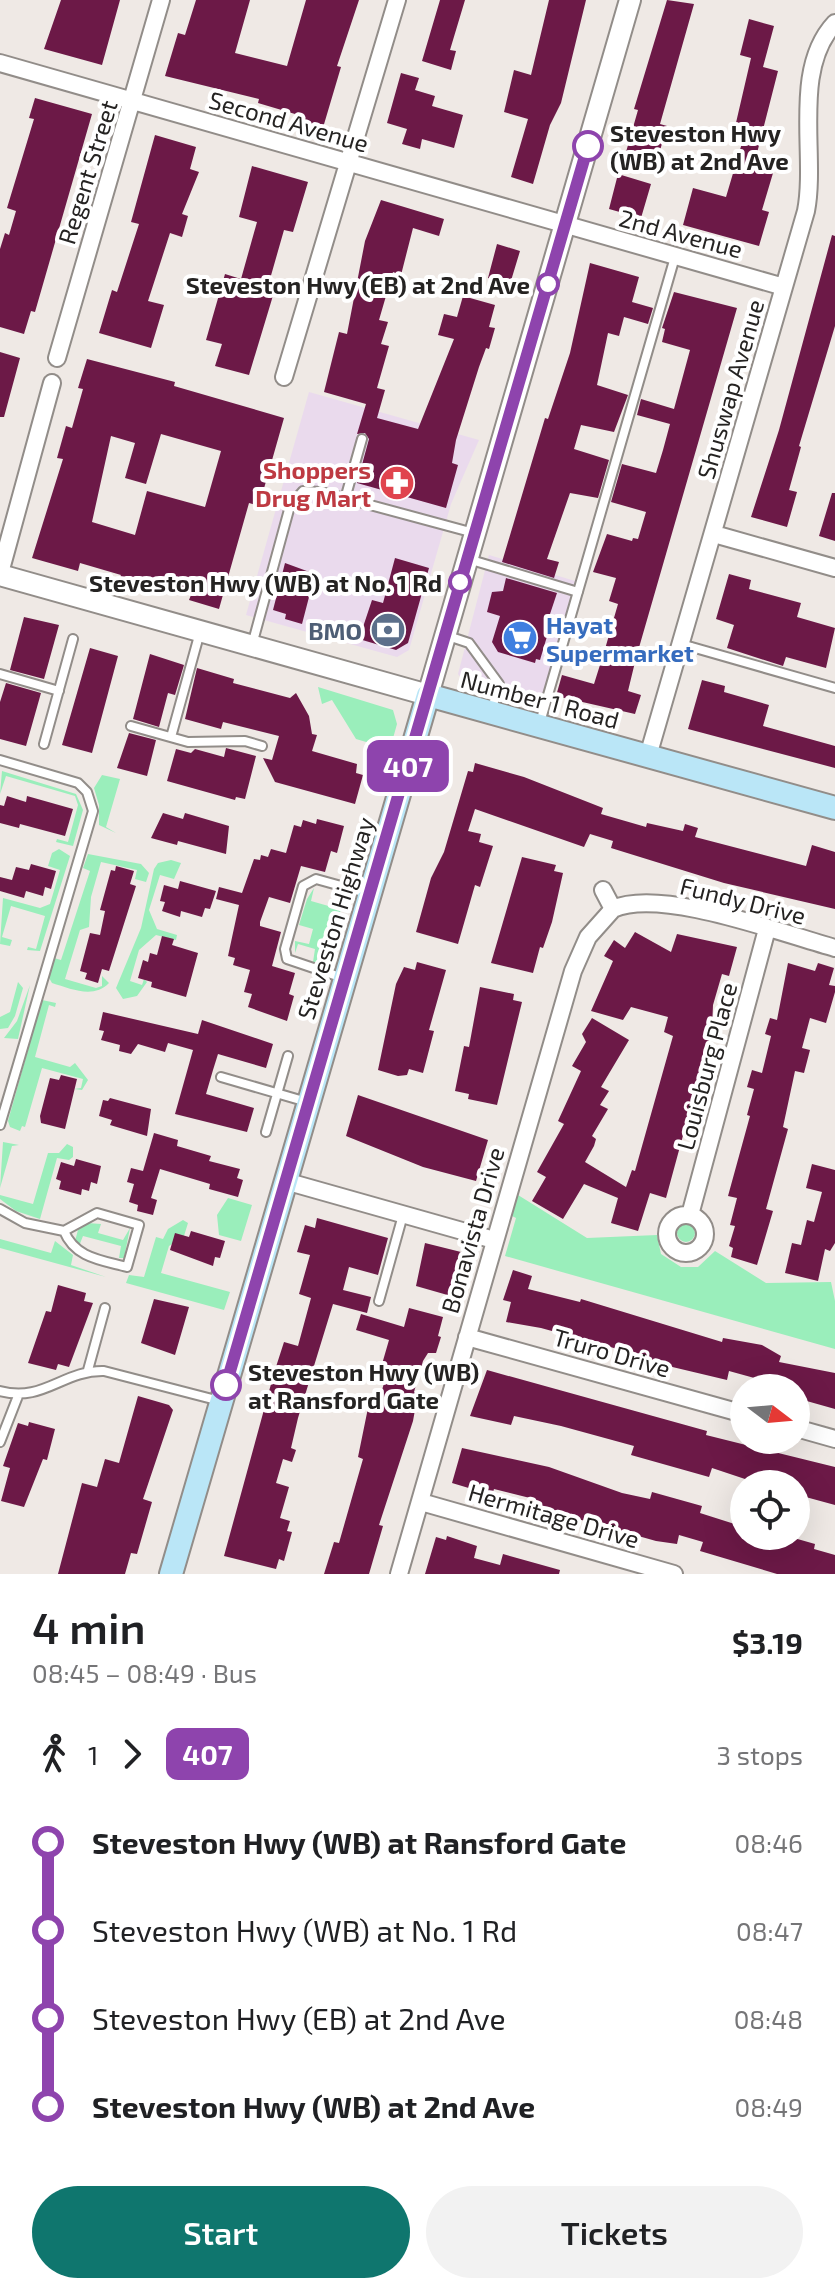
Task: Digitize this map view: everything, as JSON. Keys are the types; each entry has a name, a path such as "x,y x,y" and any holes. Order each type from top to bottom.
{"main road":[{"name":"Number 1 Road","path":"428,695 835,808"},
{"name":"Steveston Highway","path":"171,1574 428,695"}],"street":[{"name":"Regent Street","path":"57,358 161,0"},
{"path":"284,377 397,0"},
{"name":"Steveston Highway","path":"428,695 630,0"},
{"name":"Shuswap Avenue","path":"648,756 714,534 809,193 807,107 818,55 832,27"},
{"name":"Second Avenue","path":"0,63 565,226"},
{"name":"2nd Avenue","path":"565,226 784,287"},
{"path":"0,574 52,383"},
{"path":"714,534 835,568"},
{"name":"Number 1 Road","path":"0,574 428,695"},
{"path":"603,890 613,909"},
{"name":"Fundy Drive","path":"613,909 631,904 676,905 835,948"},
{"name":"Bonavista Drive","path":"399,1574 576,962 588,937 613,909"},
{"name":"Louisburg Place","path":"690,1215 767,929"},
{"path":"285,1181 494,1240"},
{"name":"Truro Drive","path":"467,1337 730,1410"},
{"path":"810,1432 835,1439"},
{"name":"Hermitage Drive","path":"421,1502 674,1574"}],"lane":[{"path":"539,726 675,257"},
{"path":"345,499 362,439"},
{"path":"252,646 292,500 307,490 474,533"},
{"path":"467,559 578,592"},
{"path":"171,737 200,631"},
{"path":"445,635 469,643 499,684 491,713"},
{"path":"44,744 73,639"},
{"path":"681,644 835,688"},
{"path":"0,674 59,691"},
{"path":"131,726 188,742 245,741 262,746"},
{"path":"0,760 78,783 87,792 93,811 0,1125"},
{"path":"343,978 287,959 285,949 303,886 316,879 370,894"},
{"path":"266,1132 288,1056"},
{"path":"221,1077 308,1103"},
{"path":"0,1209 25,1223 64,1231 97,1213 139,1225 127,1267 80,1253 64,1231"},
{"path":"379,1301 403,1215"},
{"path":"88,1370 105,1308"},
{"path":"0,1391 28,1396 88,1370 129,1375 221,1401"},
{"path":"0,1442 18,1396"}],"shaded area":[{"path":"309,392 479,440 451,504 409,650 397,657 246,615"},
{"path":"489,555 575,581 541,703 463,681 458,674"}],"green space":[{"path":"318,687 393,710 397,724 390,749 356,739 332,700 322,704"},
{"path":"2,771 76,794 83,810 73,846 56,842 57,839 68,842 78,805 75,796 6,776 0,794"},
{"path":"102,775 120,779 106,827 116,833 99,825 99,805 94,788"},
{"path":"59,849 70,856 40,951 27,950 28,947 36,949 45,916 11,906 2,937 12,940 10,946 0,944 3,898 40,908 50,904 60,870 48,866 52,853"},
{"path":"88,854 141,864 149,873 146,882 135,879 137,870 101,862 91,897 89,927 80,930 65,979 96,988 102,986 102,976 109,983 89,992 52,983 48,976 54,958 61,960 90,871 83,868"},
{"path":"171,860 181,863 174,879 160,875 149,910 157,929 177,935 176,940 156,935 139,950 130,981 142,985 144,979 147,982 137,996 123,999 116,988 141,928 154,869 158,863"},
{"path":"314,888 311,901 332,907 336,895 343,902 323,964 313,962 315,949 298,944 295,953 295,941 309,944 313,929 299,925"},
{"path":"18,982 23,988 15,1016 8,1028 0,1029 0,1017 10,1012"},
{"path":"30,985 18,1039 4,1038 17,1021"},
{"path":"42,1000 56,1003 55,1007 49,1005 35,1057 70,1067 75,1063 88,1080 82,1090 74,1089 81,1088 83,1079 42,1068 25,1127 22,1126 20,1131 10,1127 8,1121"},
{"path":"3,1142 19,1145 12,1146 0,1188"},
{"path":"67,1144 73,1147 73,1157 69,1160 57,1158 40,1219 16,1211 0,1199 0,1195 33,1204 48,1153 59,1153"},
{"path":"518,1195 587,1238 657,1235 661,1254 681,1267 698,1267 715,1251 766,1283 831,1282 835,1301 835,1349 505,1256 516,1218 512,1216"},
{"path":"228,1198 252,1205 241,1241 219,1235 217,1215"},
{"path":"183,1220 188,1223 184,1236 169,1246 161,1273 230,1292 224,1310 126,1283 129,1275 144,1277 156,1237 163,1239 168,1229"},
{"path":"87,1223 101,1224 98,1233 123,1240 130,1228 124,1258 119,1258 121,1246 83,1236 79,1246 75,1241 78,1230"},
{"path":"686,1224 695,1233 686,1242 677,1233"},
{"path":"0,1239 51,1253 55,1241 73,1255 71,1265 106,1277 0,1248"}],"building":[{"path":"61,0 120,0 102,65 44,49"},
{"path":"196,0 250,0 235,53 287,66 306,0 359,0 337,66 341,67 322,131 293,122 295,114 258,103 259,99 165,76 178,33 185,35"},
{"path":"440,0 465,0 450,50 456,51 451,70 422,61"},
{"path":"549,0 586,0 561,103 550,125 533,184 511,177 528,119 504,112 514,70 531,75"},
{"path":"667,0 694,4 660,124 667,126 657,161 626,152 638,110 634,109"},
{"path":"749,19 774,26 763,67 778,71 756,157 776,163 762,210 769,212 759,246 683,225 693,188 726,197 742,143 732,140 751,58 740,55"},
{"path":"401,73 419,78 415,90 435,96 432,106 463,115 454,148 422,139 420,149 402,144 407,129 387,123"},
{"path":"35,98 92,114 35,312 31,311 24,334 0,327 0,249 5,233 9,235 16,211 7,208 34,119 29,118"},
{"path":"155,135 196,147 190,169 199,172 182,214 188,216 182,237 170,233 148,301 164,305 151,348 99,333 112,290 117,292 139,224 131,222"},
{"path":"252,166 308,182 293,232 284,230 268,286 275,289 249,375 215,366 222,344 206,340 225,274 241,279 257,222 239,217"},
{"path":"618,174 651,184 641,218 609,209"},
{"path":"381,200 444,219 439,236 413,228 401,275 393,272 379,320 388,322 381,344 389,346 377,388 385,390 377,418 418,429 454,339 438,335 444,314 457,317 463,296 495,305 489,327 495,328 489,349 486,348 479,367 456,440 452,463 458,465 446,508 357,483 369,439 365,433 357,434 366,404 324,392 339,332 347,334 365,241"},
{"path":"832,235 835,236 835,326 799,446 789,490 797,492 787,527 751,517 779,430"},
{"path":"497,244 520,251 510,284 488,278"},
{"path":"590,263 639,277 632,302 653,308 648,324 624,317 619,336 608,333 597,385 628,395 614,432 581,425 574,449 609,460 598,498 570,493 547,559 559,562 554,578 502,562 545,418 548,419 570,353"},
{"path":"674,292 737,308 636,658 628,691 641,695 635,714 556,696 562,675 594,684 618,604 609,601 616,578 593,572 607,534 632,541 633,538 638,539 646,512 611,502 622,464 656,473 663,450 670,424 637,415 641,399 674,409 690,350 662,342 665,329 662,328"},
{"path":"0,352 20,358 4,417 0,417"},
{"path":"87,359 175,382 174,386 284,418 259,506 249,503 219,609 189,600 191,595 150,583 149,588 119,579 121,575 80,563 78,571 32,558 63,459 57,458 66,426 72,428 83,389 78,388","holes":["161,434 221,451 205,507 147,491 135,535 92,522 111,436 135,443 125,478 146,484"]},
{"path":"832,493 835,493 835,541 819,536"},
{"path":"395,558 429,568 408,643 396,650 359,639 372,600 383,603"},
{"path":"285,563 315,574 302,624 285,619 286,614 273,610"},
{"path":"729,574 751,580 749,589 801,603 797,617 835,628 826,668 786,657 783,666 727,648 734,625 716,619"},
{"path":"506,578 557,593 544,632 548,633 540,660 536,659 535,663 498,652 492,642 500,616 487,612 492,592 503,591"},
{"path":"24,617 59,625 44,679 10,670"},
{"path":"90,648 118,656 92,753 62,745"},
{"path":"150,654 184,665 175,695 168,693 159,727 133,719"},
{"path":"197,668 234,679 233,683 290,698 296,693 309,716 312,734 317,735 312,751 357,764 356,773 363,775 355,804 275,782 263,758 272,760 279,736 223,722 221,729 185,719"},
{"path":"702,680 725,686 724,692 769,705 763,726 835,746 835,768 688,729"},
{"path":"6,683 41,693 26,746 0,739 0,702"},
{"path":"129,733 156,740 147,776 117,768"},
{"path":"226,748 256,756 245,799 236,797 235,800 167,781 176,749 191,753 195,749 224,757"},
{"path":"475,763 524,777 603,808 601,814 646,827 647,823 683,831 685,824 698,828 695,837 806,866 812,845 835,852 835,909 724,883 611,848 613,841 590,834 584,847 475,809 468,831 481,834 479,842 493,846 480,887 475,885 458,944 416,932 468,771 473,772"},
{"path":"7,796 26,802 27,796 73,809 65,836 20,824 19,828 0,823 0,805 4,806"},
{"path":"163,813 183,819 185,813 229,826 226,854 178,841 177,845 151,838"},
{"path":"317,819 344,826 337,853 331,851 325,872 301,866 290,903 269,897 260,922 260,926 281,932 272,966 295,973 289,994 294,996 287,1021 248,1007 252,994 244,992 250,970 233,965 235,958 228,956 239,905 216,899 219,887 242,893 254,859 260,860 261,855 268,857 271,849 286,853 294,825 301,827 303,820 316,824"},
{"path":"522,857 556,865 554,871 563,873 552,922 543,948 540,947 533,973 491,963"},
{"path":"31,864 56,871 51,889 45,887 43,896 26,891 24,898 0,891 0,877 12,880 16,867 29,870"},
{"path":"116,866 134,871 130,884 136,886 109,971 102,969 98,983 85,979 87,973 80,971 90,933 100,935 105,911 100,910 111,870 115,871"},
{"path":"180,881 216,891 210,909 205,908 202,917 181,911 180,917 162,911 165,902 160,901 164,885 178,889"},
{"path":"635,932 671,952 677,934 737,947 729,976 722,974 713,1005 712,1029 666,1198 650,1193 638,1231 611,1223 618,1198 584,1184 563,1219 532,1201 546,1177 537,1172 564,1124 558,1121 581,1071 572,1066 586,1042 582,1034 592,1018 629,1040 601,1087 609,1091 600,1105 608,1109 592,1136 596,1139 585,1162 626,1187 632,1170 635,1171 673,1036 664,1032 668,1017 631,1007 623,1020 591,1011 613,961 604,956 614,940 625,948"},
{"path":"162,936 174,939 172,945 198,953 186,997 151,987 152,982 138,978 143,960 148,962 150,953 157,955"},
{"path":"417,962 446,970 429,1030 434,1031 423,1073 409,1069 407,1075 398,1076 378,1070 396,984 404,967 415,970"},
{"path":"788,963 815,971 818,963 834,968 829,985 835,986 835,992 826,1023 810,1018 802,1048 810,1050 804,1073 795,1071 783,1127 788,1129 766,1209 773,1211 757,1265 731,1257 733,1248 729,1246 735,1226 730,1225 737,1198 728,1196 750,1116 747,1115 754,1089 747,1087 752,1070 762,1073 771,1036 765,1034 770,1018 777,1020"},
{"path":"480,987 514,994 513,1000 522,1002 497,1105 468,1099 469,1094 455,1091 464,1046 469,1047"},
{"path":"103,1012 198,1034 202,1020 273,1044 266,1068 218,1054 213,1070 206,1094 254,1108 247,1132 175,1114 193,1050 168,1043 165,1052 138,1044 131,1054 119,1051 120,1045 101,1040 104,1031 99,1030"},
{"path":"61,1075 77,1079 65,1129 41,1123 40,1116 50,1078 59,1080"},
{"path":"358,1095 488,1140 476,1181 423,1167 346,1136"},
{"path":"110,1098 151,1109 147,1136 110,1125 112,1120 99,1116 103,1100"},
{"path":"154,1133 178,1140 177,1146 211,1156 209,1161 240,1169 237,1178 243,1180 238,1197 209,1189 210,1184 160,1169 151,1198 157,1200 153,1215 137,1211 138,1205 129,1202 134,1184 127,1182 131,1168 143,1171"},
{"path":"76,1159 101,1166 97,1184 91,1182 89,1191 82,1189 81,1195 59,1189 61,1181 56,1179 61,1162 74,1166"},
{"path":"812,1164 835,1170 835,1243 830,1251 825,1249 818,1281 785,1273 792,1243 801,1245 807,1220 814,1222 822,1192 806,1188"},
{"path":"317,1218 388,1238 378,1275 349,1267 343,1290 371,1297 367,1313 333,1304 298,1418 291,1448 296,1450 292,1462 283,1459 276,1483 289,1487 280,1518 290,1521 287,1531 292,1532 284,1561 279,1559 276,1569 224,1556 284,1342 298,1346 311,1298 299,1294 310,1255 297,1252 305,1225 315,1228"},
{"path":"191,1231 225,1241 220,1258 215,1257 213,1266 170,1250 175,1233 189,1237"},
{"path":"425,1243 461,1252 451,1296 416,1286"},
{"path":"513,1270 532,1276 528,1289 580,1302 581,1299 722,1342 723,1338 762,1345 781,1356 779,1362 835,1373 835,1409 810,1402 810,1374 740,1374 729,1371 727,1380 643,1360 631,1356 632,1353 541,1328 506,1322 511,1302 503,1300"},
{"path":"58,1285 86,1293 84,1301 93,1303 69,1367 58,1364 56,1370 28,1363 46,1311 51,1312"},
{"path":"154,1299 189,1307 175,1355 141,1343"},
{"path":"409,1308 443,1317 438,1336 441,1337 436,1353 428,1353 423,1361 414,1392 418,1393 413,1421 379,1525 383,1526 369,1574 324,1574 334,1542 339,1543 363,1459 358,1457 368,1408 376,1410 385,1380 380,1371 389,1340 356,1330 361,1314 404,1327"},
{"path":"487,1370 707,1431 706,1435 730,1441 730,1454 783,1454 835,1467 835,1505 810,1498 810,1470 730,1470 730,1474 712,1468 709,1477 631,1455 634,1446 561,1426 514,1416 511,1425 470,1416"},
{"path":"138,1396 169,1405 173,1410 143,1499 152,1502 137,1554 131,1553 125,1574 58,1574 82,1483 97,1487 105,1459 119,1463"},
{"path":"29,1422 55,1429 47,1460 43,1459 24,1507 1,1501 10,1468 3,1466 18,1423 28,1426"},
{"path":"462,1448 549,1467 622,1493 650,1499 652,1492 702,1506 700,1513 730,1523 730,1550 810,1550 810,1543 815,1544 814,1549 835,1555 835,1574 777,1574 700,1551 703,1542 679,1535 677,1544 656,1541 532,1506 534,1499 494,1489 492,1495 452,1483"},
{"path":"447,1536 477,1546 474,1558 500,1565 503,1554 560,1570 559,1574 425,1574 436,1537 446,1540"}],"bus line":[{"name":"407","path":"226,1385 588,146"}],"place":[{"name":"Steveston Hwy (WB) at 2nd Ave","path":"588,146"},
{"name":"Steveston Hwy (EB) at 2nd Ave","path":"548,284"},
{"name":"Shoppers Drug Mart","path":"397,483"},
{"name":"Steveston Hwy (WB) at No. 1 Rd","path":"460,582"},
{"name":"BMO","path":"388,630"},
{"name":"Hayat Supermarket","path":"520,638"},
{"name":"Steveston Hwy (WB) at Ransford Gate","path":"226,1385"}]}
